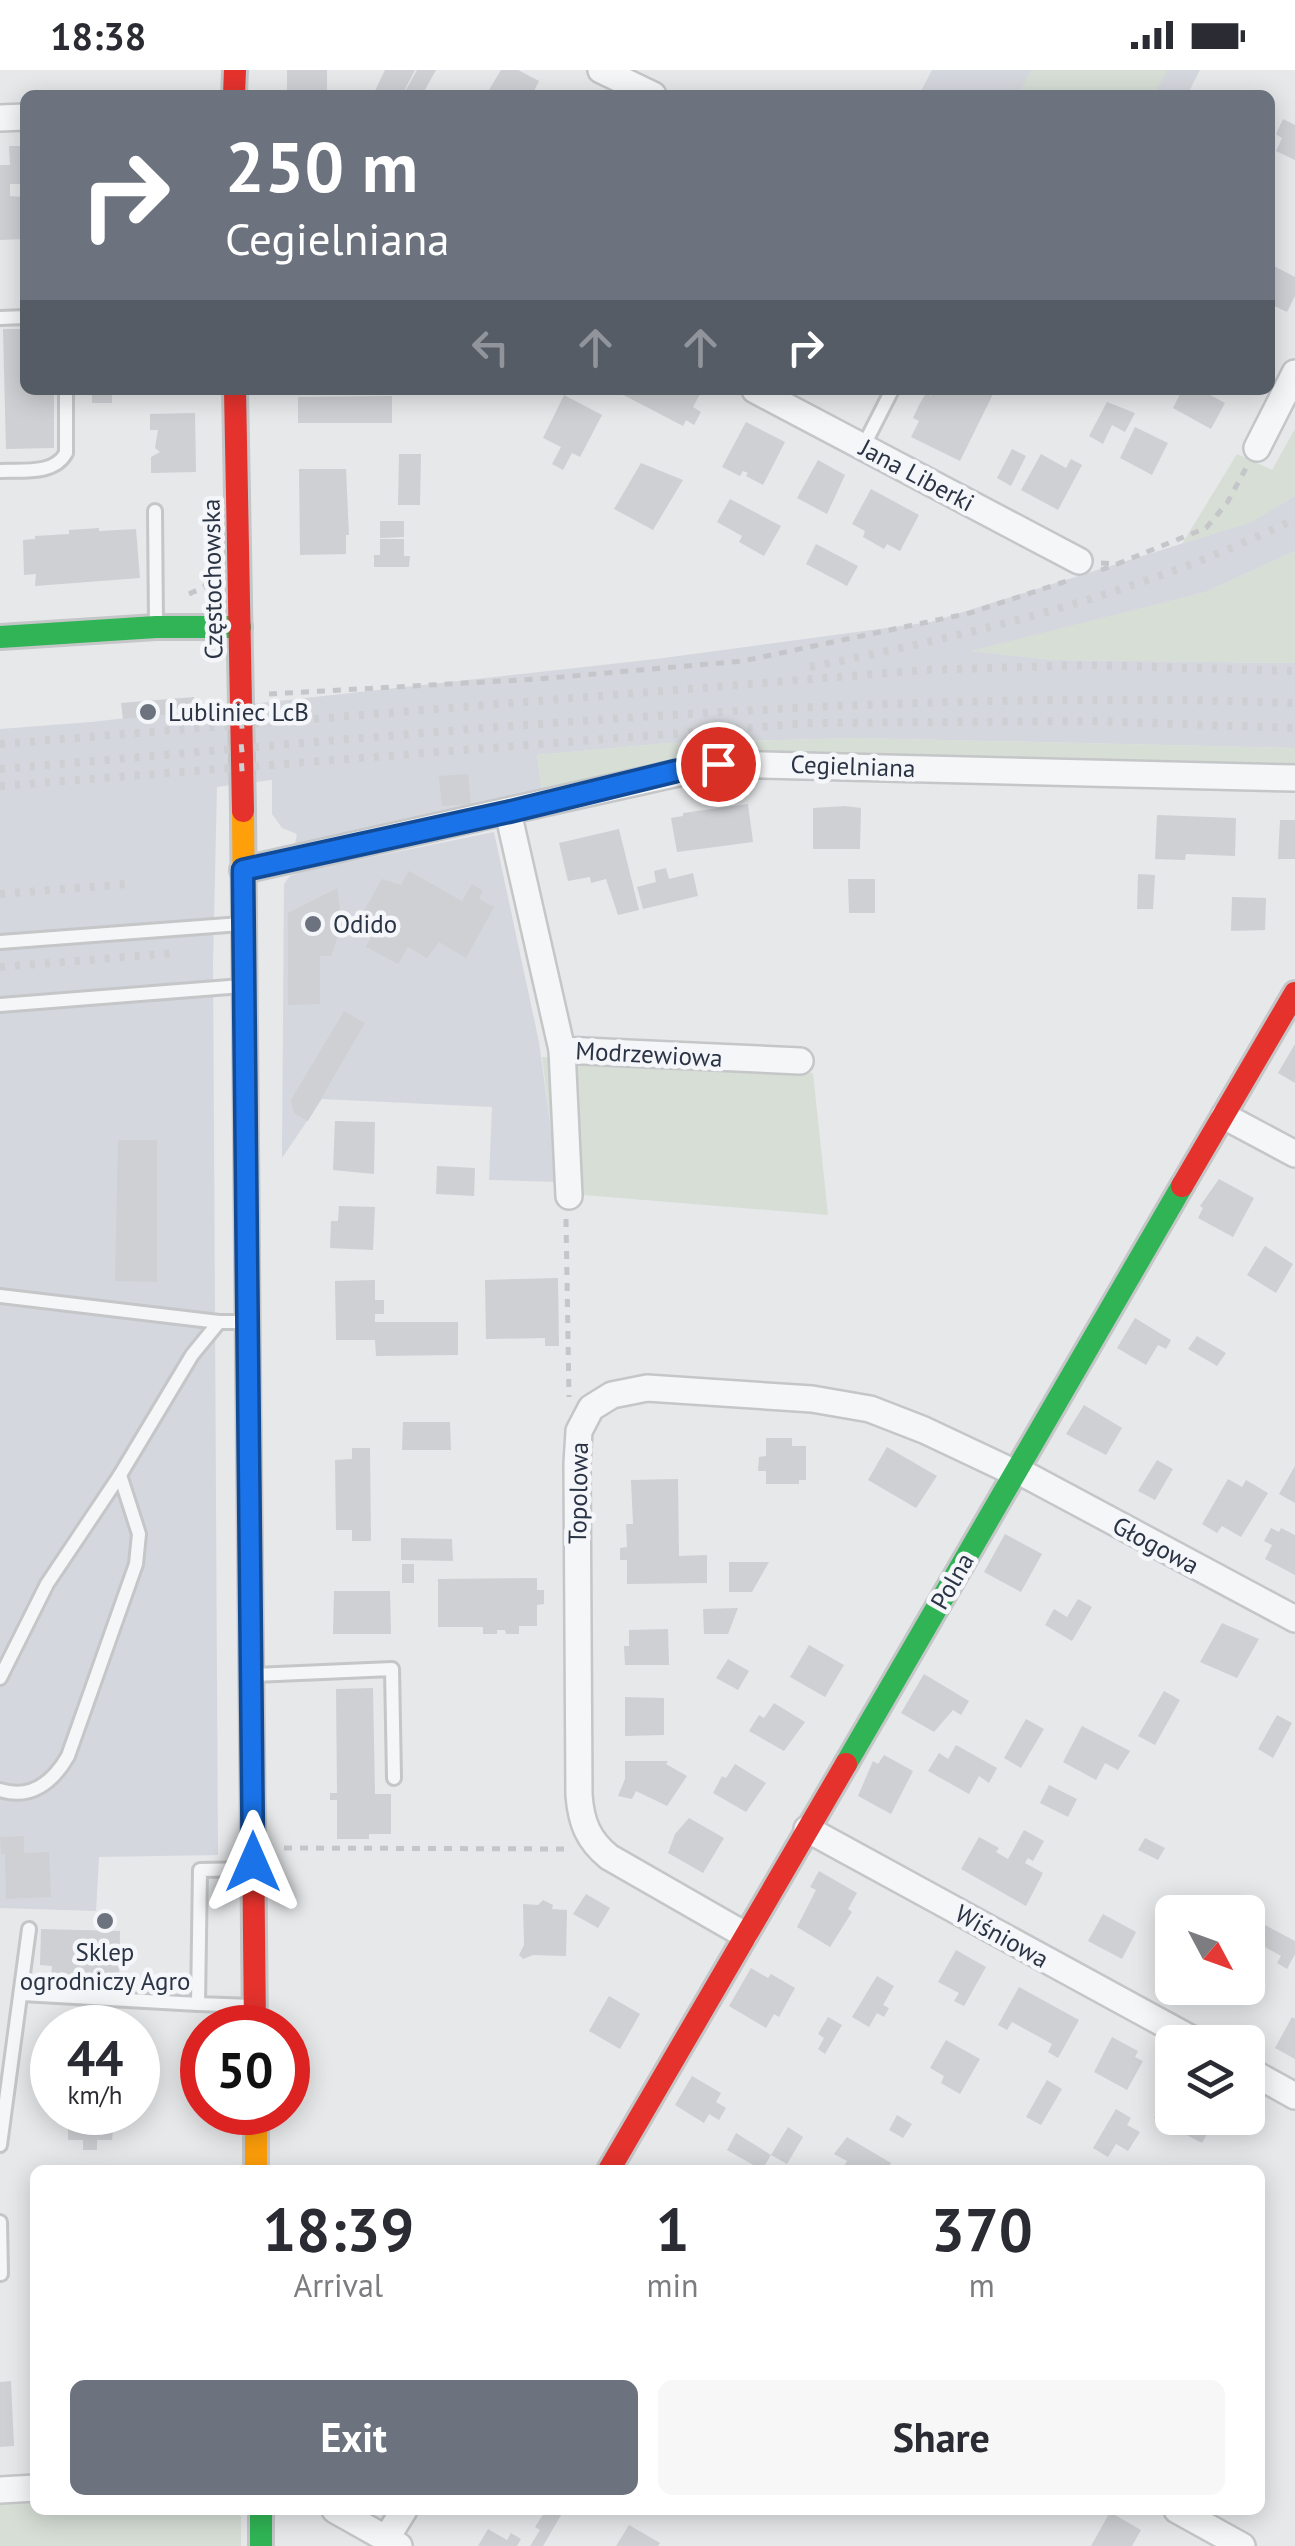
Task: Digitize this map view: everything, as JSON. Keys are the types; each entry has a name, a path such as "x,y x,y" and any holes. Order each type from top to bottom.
{"main road":[{"name":"Częstochowska","path":"235,395 255,2005"},
{"path":"0,637 156,626 240,627"},
{"name":"Polna","path":"612,2165 1295,993"},
{"path":"256,2135 256,2165"},
{"path":"260,2515 261,2546"}],"street":[{"path":"601,70 642,90"},
{"path":"1256,448 1295,373"},
{"name":"Jana Liberki","path":"765,395 1086,569"},
{"name":"Cegielniana","path":"243,870 676,771 744,762 1295,778"},
{"name":"Modrzewiowa","path":"508,812 562,1050 800,1061"},
{"path":"562,1050 568,1196"},
{"path":"1224,1116 1295,1154"},
{"name":"Topolowa","path":"596,1847 584,1827 579,1795 576,1464 581,1423 601,1400 636,1390 812,1399 891,1416 1016,1472"},
{"name":"Głogowa","path":"1016,1472 1295,1619"},
{"name":"Wiśniowa","path":"807,1829 1166,2025"},
{"path":"596,1847 622,1866 746,1935"},
{"path":"1265,2079 1295,2096"},
{"path":"0,2490 30,2488"},
{"path":"344,2515 393,2542 402,2515"},
{"path":"1186,2515 1242,2546"}],"lane":[{"path":"0,471 53,468 61,462 66,453 66,395"},
{"path":"864,447 890,395"},
{"path":"155,511 156,626"},
{"path":"0,942 244,924"},
{"path":"0,1006 244,986"},
{"path":"0,1296 218,1322 248,1322"},
{"path":"0,1678 47,1584 120,1475 192,1355 218,1322"},
{"path":"0,1790 24,1793 42,1786 57,1775 68,1756 136,1564 139,1534 120,1475"},
{"path":"251,1675 392,1670 394,1778"},
{"path":"198,2004 200,1870 253,1869"},
{"path":"0,2144 30,1929"},
{"path":"22,1994 202,2005"},
{"path":"0,2222 1,2274"}],"path":[{"path":"262,695 538,679 743,661 970,614 1086,569 1117,564 1206,528 1227,504 1256,448"},
{"path":"1086,569 1117,564"},
{"path":"155,596 190,594 204,587 214,569"},
{"path":"568,1196 570,1410 581,1423"},
{"path":"281,1848 596,1847"}],"shaded area":[{"path":"932,70 1200,70 1190,90 922,90"},
{"path":"1031,70 1167,70 1157,90 1021,90"},
{"path":"1295,429 1295,496 1252,522 1182,544 1237,454 1272,470"},
{"path":"1295,496 1295,551 1206,592 973,651 1054,660 1295,663 1295,748 858,738 669,743 537,755 542,792 311,844 295,844 297,834 282,828 272,814 272,780 217,787 213,963 218,1855 99,1857 96,1911 0,1908 0,729 656,659 931,622 1251,522"},
{"path":"1295,551 1295,663 1054,660 970,651 1206,592"},
{"path":"858,738 1295,748 1295,766 812,752 698,757 633,768 542,792 537,755 669,743"},
{"path":"494,832 539,1042 558,1182 489,1180 492,1107 322,1099 282,1158 284,884 290,876 304,871"},
{"path":"542,1057 813,1073 828,1215 559,1193"},
{"path":"30,2497 30,2515 240,2515 241,2546 0,2546 0,2499"}],"building":[{"path":"287,70 327,70 327,90 287,90"},
{"path":"385,70 415,70 405,90 375,90"},
{"path":"417,70 436,70 425,90 406,90"},
{"path":"501,70 518,70 539,81 534,90 489,90"},
{"path":"1283,119 1295,125 1295,160 1276,151 1282,138 1276,134"},
{"path":"9,146 20,146 20,184 10,184 10,196 20,197 20,239 0,240 0,165 10,165"},
{"path":"1275,267 1295,277 1295,296 1287,312 1275,306"},
{"path":"3,329 20,329 20,395 54,395 54,448 6,449"},
{"path":"92,395 112,395 112,403 92,403"},
{"path":"564,395 602,415 580,457 572,453 563,470 552,464 561,447 543,438"},
{"path":"624,395 699,395 693,407 701,412 694,425 686,420 683,426"},
{"path":"925,395 993,395 960,461 911,437 919,421 913,418 919,405"},
{"path":"1180,395 1210,395 1225,403 1211,429 1173,408"},
{"path":"392,396 392,423 298,423 298,397"},
{"path":"1107,402 1135,413 1125,432 1112,425 1103,444 1089,436"},
{"path":"195,413 196,472 151,473 151,457 160,452 155,448 158,430 150,430 150,414"},
{"path":"746,422 785,442 763,485 746,476 748,473 743,471 740,476 722,467"},
{"path":"1135,427 1168,443 1152,475 1120,458"},
{"path":"1012,449 1026,456 1011,486 997,478"},
{"path":"399,454 421,454 420,505 398,505"},
{"path":"1041,454 1066,468 1071,459 1082,465 1058,510 1021,490"},
{"path":"818,460 845,475 827,514 797,498"},
{"path":"641,463 683,480 653,530 614,509"},
{"path":"299,469 346,469 346,554 300,555"},
{"path":"871,489 919,515 900,551 887,544 884,549 863,537 865,531 852,524"},
{"path":"730,499 781,526 764,556 739,542 742,536 717,522"},
{"path":"380,521 404,521 404,537 380,538"},
{"path":"99,528 136,529 140,578 35,586 36,574 24,575 23,540"},
{"path":"380,539 404,539 409,567 374,567 374,555 380,555"},
{"path":"816,544 858,566 847,586 806,564"},
{"name":"Lubliniec LcB","path":"194,697 194,707 173,709 173,714 123,719 121,703"},
{"path":"468,774 471,804 442,806 439,776"},
{"path":"748,804 753,842 677,852 671,818"},
{"path":"813,808 861,808 860,849 813,849"},
{"path":"1157,815 1236,818 1235,856 1186,854 1185,860 1155,859"},
{"path":"1280,820 1295,820 1295,859 1278,859"},
{"path":"619,829 639,910 618,915 606,879 591,883 590,877 568,881 559,843"},
{"path":"666,868 669,879 693,873 698,896 643,909 637,887 656,882 654,871"},
{"path":"409,871 462,901 472,884 483,891 479,899 494,907 466,958 439,942 427,958 408,947 398,964 366,947 375,929 359,920 382,879 401,885"},
{"path":"1138,874 1155,875 1153,909 1137,909"},
{"path":"848,879 875,879 875,913 849,913"},
{"path":"337,888 342,924 331,956 320,956 320,1004 288,1005 288,913"},
{"path":"1232,897 1266,898 1265,930 1231,931"},
{"path":"344,1011 365,1023 308,1121 294,1113 291,1100"},
{"path":"1295,1044 1295,1083 1278,1073"},
{"path":"335,1121 375,1122 374,1174 333,1170"},
{"path":"118,1140 157,1140 157,1282 115,1281"},
{"path":"437,1166 475,1168 474,1196 436,1194"},
{"path":"1219,1179 1254,1198 1233,1237 1198,1218 1203,1208 1200,1206"},
{"path":"339,1206 375,1207 373,1250 330,1248 331,1221 338,1221"},
{"path":"1265,1246 1293,1264 1276,1293 1247,1275"},
{"path":"558,1278 559,1346 545,1346 545,1338 486,1339 485,1280"},
{"path":"375,1280 375,1300 384,1300 384,1314 375,1314 375,1322 458,1322 458,1355 376,1356 375,1340 336,1340 335,1281"},
{"path":"1135,1318 1171,1340 1166,1349 1158,1345 1146,1365 1117,1348"},
{"path":"1197,1336 1226,1353 1217,1366 1188,1349"},
{"path":"1084,1405 1122,1428 1106,1455 1066,1434"},
{"path":"403,1422 450,1422 451,1450 402,1450"},
{"path":"766,1438 792,1438 792,1446 806,1446 806,1480 799,1480 799,1484 766,1484 766,1471 758,1471 759,1457 766,1456"},
{"path":"887,1447 937,1476 916,1508 868,1480"},
{"path":"352,1448 370,1448 371,1541 352,1541 352,1530 336,1530 335,1460 352,1459"},
{"path":"1157,1460 1173,1469 1155,1500 1138,1491"},
{"path":"1295,1466 1295,1503 1279,1494"},
{"path":"678,1479 679,1556 707,1555 707,1583 627,1584 627,1560 620,1560 620,1548 627,1547 626,1524 633,1524 631,1480"},
{"path":"1228,1479 1242,1487 1246,1480 1268,1493 1241,1537 1222,1526 1217,1533 1202,1524"},
{"path":"1271,1528 1295,1535 1295,1575 1265,1559 1272,1545 1264,1541"},
{"path":"1005,1534 1042,1554 1021,1592 984,1572"},
{"path":"401,1538 452,1539 453,1561 401,1560"},
{"path":"729,1562 769,1562 752,1592 729,1592"},
{"path":"402,1564 414,1564 414,1583 402,1583"},
{"path":"537,1578 537,1590 544,1590 544,1604 537,1605 537,1626 519,1626 519,1634 497,1630 497,1634 483,1634 483,1627 438,1627 438,1579"},
{"path":"334,1591 390,1591 391,1634 333,1634"},
{"path":"1078,1599 1092,1607 1072,1641 1045,1625 1054,1609 1067,1617"},
{"path":"738,1608 728,1634 704,1634 703,1609"},
{"path":"1222,1623 1259,1639 1237,1678 1200,1662"},
{"path":"668,1629 669,1665 625,1665 624,1646 629,1646 629,1630"},
{"path":"809,1645 844,1665 825,1697 790,1677"},
{"path":"728,1659 749,1671 738,1690 716,1678"},
{"path":"924,1674 969,1701 961,1715 953,1710 934,1732 901,1713"},
{"path":"373,1688 375,1794 391,1794 391,1834 337,1839 337,1800 330,1800 330,1793 337,1793 336,1689"},
{"path":"1164,1691 1180,1700 1155,1745 1138,1736"},
{"path":"625,1697 664,1698 664,1735 625,1736"},
{"path":"774,1703 805,1722 784,1751 749,1731 759,1715 764,1718"},
{"path":"1277,1715 1292,1723 1273,1758 1258,1749"},
{"path":"1026,1719 1044,1729 1021,1768 1004,1758"},
{"path":"1082,1726 1130,1751 1118,1770 1105,1763 1096,1780 1063,1762"},
{"path":"956,1745 997,1768 989,1783 979,1776 969,1794 928,1771 939,1753 948,1759"},
{"path":"884,1755 913,1771 891,1814 858,1796 873,1761 878,1764"},
{"path":"625,1761 668,1761 666,1764 687,1776 667,1806 636,1791 632,1799 618,1796 625,1779"},
{"path":"735,1764 766,1783 746,1812 713,1793 722,1776 726,1778"},
{"path":"1049,1785 1077,1799 1068,1817 1040,1803"},
{"path":"689,1818 724,1838 703,1873 668,1853 675,1834"},
{"path":"1024,1830 1044,1841 1033,1861 1028,1858 1025,1863 1043,1873 1026,1906 961,1869 979,1837 999,1848 996,1852 1008,1859"},
{"path":"24,1836 24,1853 49,1852 51,1897 6,1899 5,1854 1,1854 0,1837"},
{"path":"1145,1838 1165,1848 1158,1860 1138,1850"},
{"path":"819,1871 857,1893 848,1909 852,1912 830,1947 797,1927 816,1890 810,1887"},
{"path":"586,1894 610,1908 598,1928 573,1914"},
{"path":"543,1900 553,1905 552,1909 567,1910 566,1956 533,1955 523,1959 519,1955 524,1945 523,1904 538,1905"},
{"path":"1103,1914 1136,1932 1122,1959 1088,1941"},
{"path":"1265,1925 1295,1941 1295,1954 1287,1969 1277,1963 1281,1956 1265,1947"},
{"path":"41,1929 120,1931 119,1987 51,1985 52,1966 40,1965"},
{"path":"956,1950 986,1967 964,2006 954,2001 959,1993 938,1982"},
{"path":"751,1968 795,1988 779,2017 774,2014 766,2028 729,2006"},
{"path":"877,1976 894,1986 883,2005 889,2008 884,2017 877,2013 869,2027 852,2017"},
{"path":"1019,1987 1079,2020 1058,2058 1048,2052 1052,2044 1012,2022 1007,2030 998,2025"},
{"path":"609,1996 640,2014 620,2049 589,2031"},
{"path":"828,2017 842,2025 825,2054 818,2049 824,2038 818,2034"},
{"path":"1292,2017 1295,2019 1295,2059 1275,2048"},
{"path":"1112,2037 1138,2051 1135,2057 1143,2061 1127,2090 1094,2072"},
{"path":"946,2040 980,2059 960,2094 941,2083 944,2076 930,2068"},
{"path":"692,2076 721,2093 716,2102 726,2108 719,2120 709,2114 704,2123 675,2105"},
{"path":"1047,2080 1062,2089 1041,2125 1026,2117"},
{"path":"1116,2109 1131,2118 1127,2125 1140,2132 1128,2151 1116,2144 1108,2157 1093,2148"},
{"path":"897,2115 912,2124 903,2138 889,2130"},
{"path":"788,2127 803,2137 787,2164 771,2155"},
{"path":"736,2133 771,2155 765,2165 753,2165 727,2150"},
{"path":"68,2135 113,2135 112,2140 97,2140 97,2150 83,2150 83,2140 68,2140"},
{"path":"1187,2135 1206,2135 1202,2143"},
{"path":"847,2137 891,2163 845,2165 847,2161 834,2154"},
{"path":"11,2381 14,2446 0,2447 0,2382"},
{"path":"543,2515 561,2515 543,2546 530,2546 540,2530 535,2527"},
{"path":"1108,2515 1141,2530 1132,2546 1091,2546"},
{"path":"629,2525 660,2543 616,2546"},
{"path":"488,2529 507,2540 511,2533 521,2539 517,2546 478,2546"}],"railway":[{"path":"810,667 1057,609 1178,569 1295,519"},
{"path":"0,744 925,670 1087,665 1295,671"},
{"path":"0,769 485,728 809,707 1133,700 1295,703"},
{"path":"0,786 811,723 1091,721 1295,728"},
{"path":"0,894 127,884"},
{"path":"0,967 177,953"}],"traffic: fast":[{"path":"0,637 156,627 240,627"},
{"path":"846,1764 1182,1186"},
{"path":"261,2515 261,2546"}],"traffic: slow":[{"path":"243,811 248,1365"},
{"path":"256,2135 256,2165"}],"traffic: jam":[{"path":"234,90 235,70"},
{"path":"235,395 243,811"},
{"path":"1182,1186 1295,993"},
{"path":"248,1365 255,2005"},
{"path":"612,2165 846,1764"}],"place":[{"name":"Lubliniec LcB","path":"148,712"},
{"name":"Odido","path":"313,924"},
{"name":"Sklep ogrodniczy Agro","path":"105,1921"}],"route":[{"path":"253,1862 243,870 718,764"}]}
